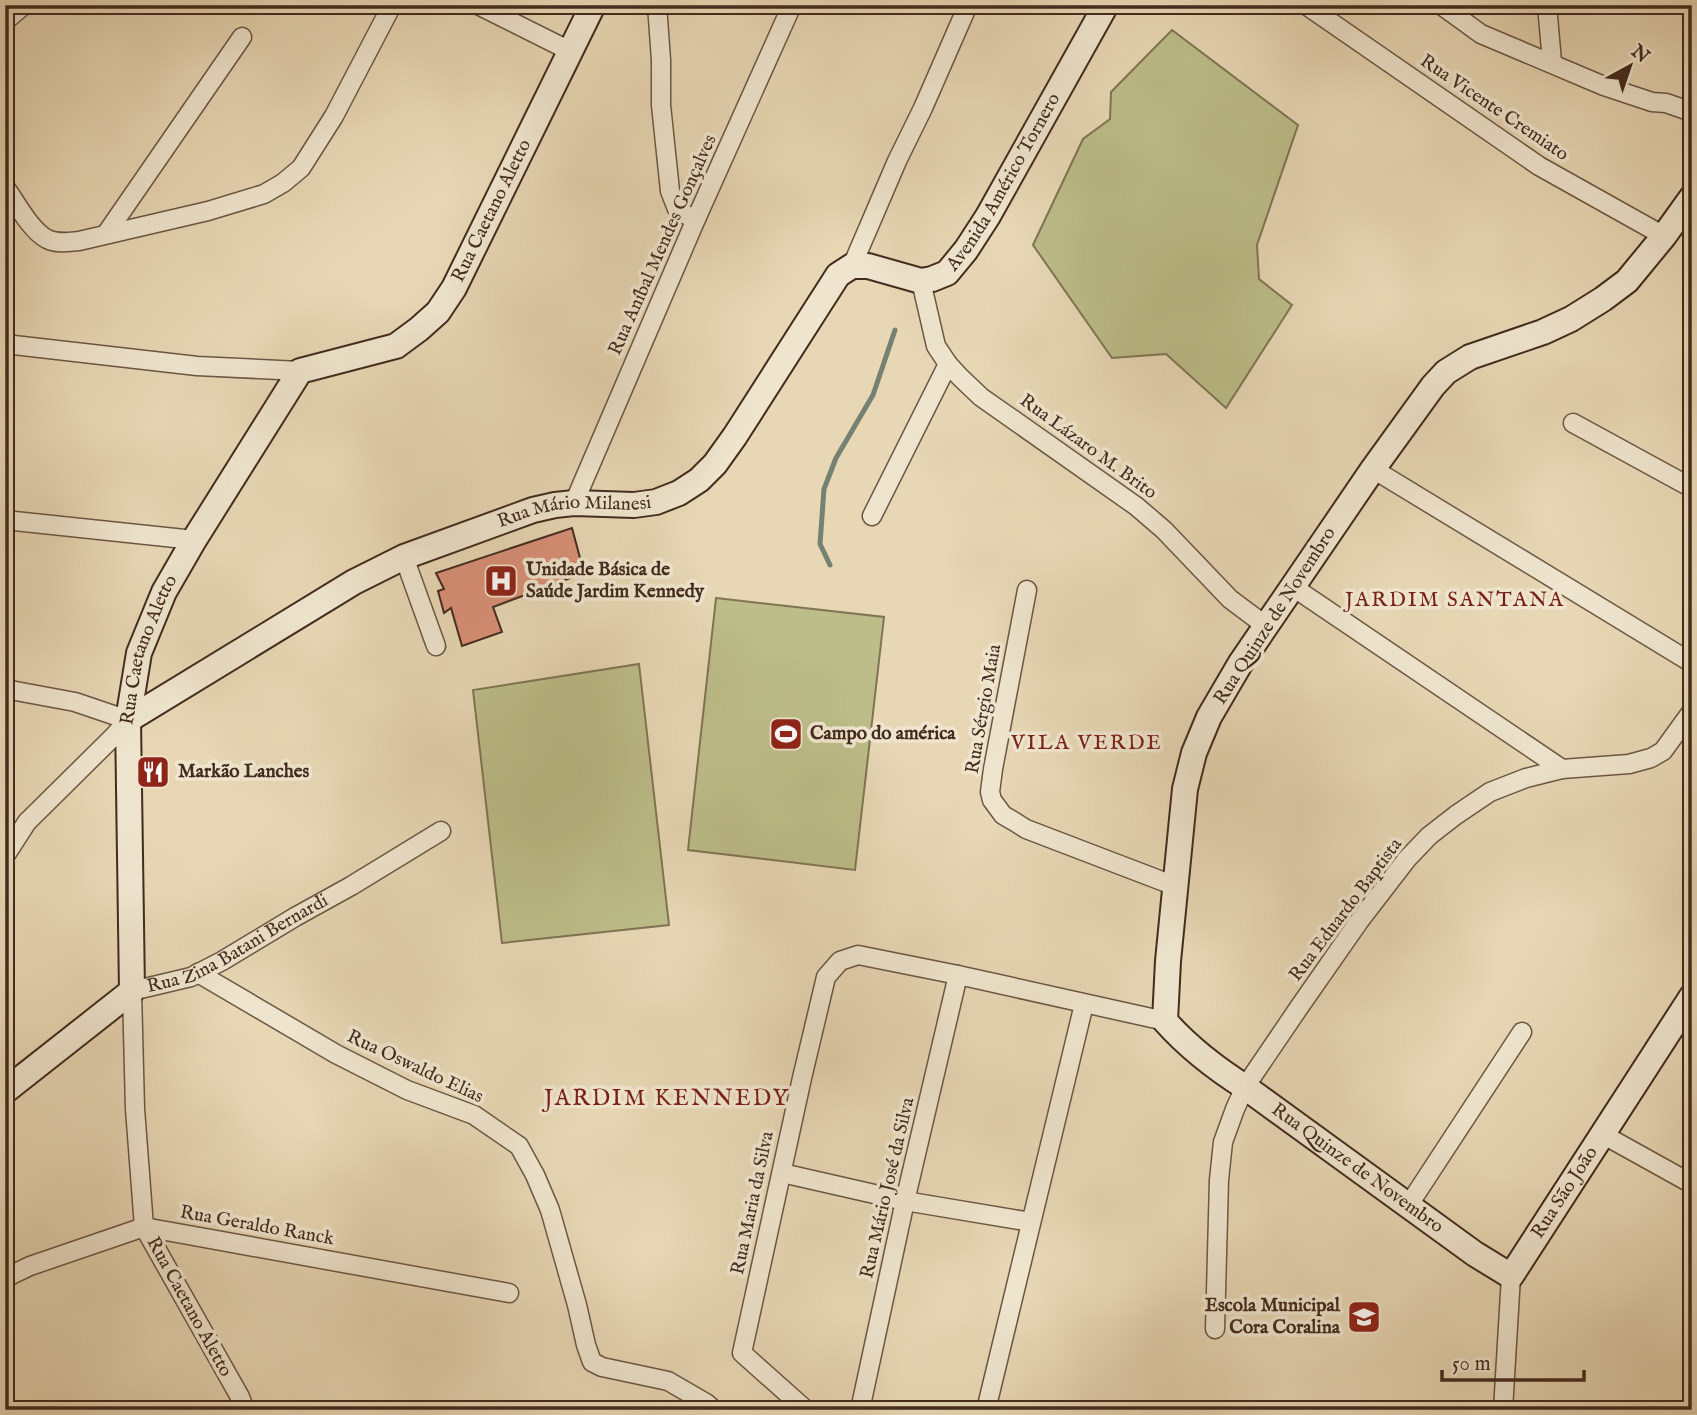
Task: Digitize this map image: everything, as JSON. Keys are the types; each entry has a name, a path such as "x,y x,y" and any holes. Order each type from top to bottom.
{"street":[{"path":"5,20 24,5"},
{"path":"5,187 34,229 46,239 60,242 208,211 264,194 301,168 334,116 392,5"},
{"path":"478,5 575,42"},
{"name":"Rua Caetano Aletto","path":"244,1410 240,1397 144,1227 135,1109 128,720 139,653 164,592 300,371 396,346 438,312 454,288 593,5"},
{"name":"Rua Caetano Aletto","path":"575,42 612,5"},
{"path":"646,5 658,12 661,105 670,191 677,209 696,219"},
{"name":"Rua Aníbal Mendes Gonçalves","path":"574,503 696,219 792,5"},
{"name":"Rua Mário Milanesi","path":"5,856 27,822 128,720 354,582 404,557 533,510 574,503 634,505 656,502 679,494 699,480 715,464 735,436 838,275 852,266 968,5"},
{"name":"Avenida Américo Tornero","path":"852,266 868,266 921,281 947,273 988,216 1106,5"},
{"name":"Rua Vicente Cremiato","path":"1306,5 1539,166 1664,236"},
{"path":"1441,5 1481,34 1604,86 1692,112"},
{"path":"1547,5 1552,62"},
{"path":"106,234 242,37"},
{"path":"1666,103 1692,97"},
{"name":"Rua Quinze de Novembro","path":"1511,1276 1475,1254 1213,1066 1165,1021 1168,961 1185,789 1194,753 1209,718 1240,664 1422,400 1446,372 1470,357 1533,336 1571,319 1627,281 1692,197"},
{"name":"Rua Lázaro M. Brito","path":"921,281 936,346 960,377 981,397 1136,506 1164,530 1230,599 1266,626"},
{"path":"5,344 197,366 300,371"},
{"path":"872,516 948,363"},
{"path":"1573,423 1692,488"},
{"path":"1373,469 1692,663"},
{"path":"5,520 194,540"},
{"path":"404,557 436,646"},
{"path":"1293,587 1562,769"},
{"name":"Rua Sérgio Maia","path":"1027,590 993,769 990,792 992,800 1003,815 1026,829 1175,886"},
{"path":"5,689 75,702 128,720"},
{"name":"Rua Eduardo Baptista","path":"1215,1329 1217,1213 1223,1142 1245,1087 1360,920 1407,859 1429,836 1490,792 1526,778 1562,769 1629,764 1651,758 1663,751 1692,711"},
{"path":"5,828 27,822"},
{"name":"Rua Zina Batani Bernardi","path":"5,1091 132,991 191,977 351,886 441,831"},
{"name":"Rua Maria da Silva","path":"806,1410 742,1353 826,977 840,961 858,955 958,975"},
{"name":"Rua Oswaldo Elias","path":"198,973 336,1054 407,1090 474,1115 519,1146 550,1210 592,1362 602,1367 668,1381 714,1410"},
{"path":"958,975 1165,1021"},
{"name":"Rua Mário José da Silva","path":"860,1410 958,975"},
{"name":"Rua São João","path":"1503,1410 1511,1276 1692,996"},
{"path":"986,1410 1084,1004"},
{"path":"1408,1206 1522,1032"},
{"path":"1602,1134 1692,1184"},
{"path":"782,1173 905,1201 1031,1222"},
{"name":"Rua Geraldo Ranck","path":"5,1278 30,1266 144,1227 509,1293"}],"green space":[{"path":"1172,30 1298,125 1257,245 1259,279 1292,305 1226,408 1166,354 1112,358 1033,245 1083,139 1110,119 1111,92"},
{"name":"Campo do américa","path":"716,598 884,617 855,870 688,850"},
{"path":"639,664 669,925 502,943 473,690"}],"building":[{"name":"Unidade Básica de Saúde Jardim Kennedy","path":"572,528 584,573 493,607 502,632 462,646 451,608 444,613 438,591 444,589 436,573"}],"waterway":[{"path":"830,565 820,544 824,489 836,458 873,395 895,330"}],"place":[{"name":"Unidade Básica de Saúde Jardim Kennedy","path":"501,581"},
{"name":"Campo do américa","path":"786,734"},
{"name":"Markão Lanches","path":"153,772"},
{"name":"Escola Municipal Cora Coralina","path":"1364,1317"}],"district":[{"name":"JARDIM SANTANA","path":"1455,600"},
{"name":"VILA VERDE","path":"1087,743"},
{"name":"JARDIM KENNEDY","path":"667,1098"}]}
